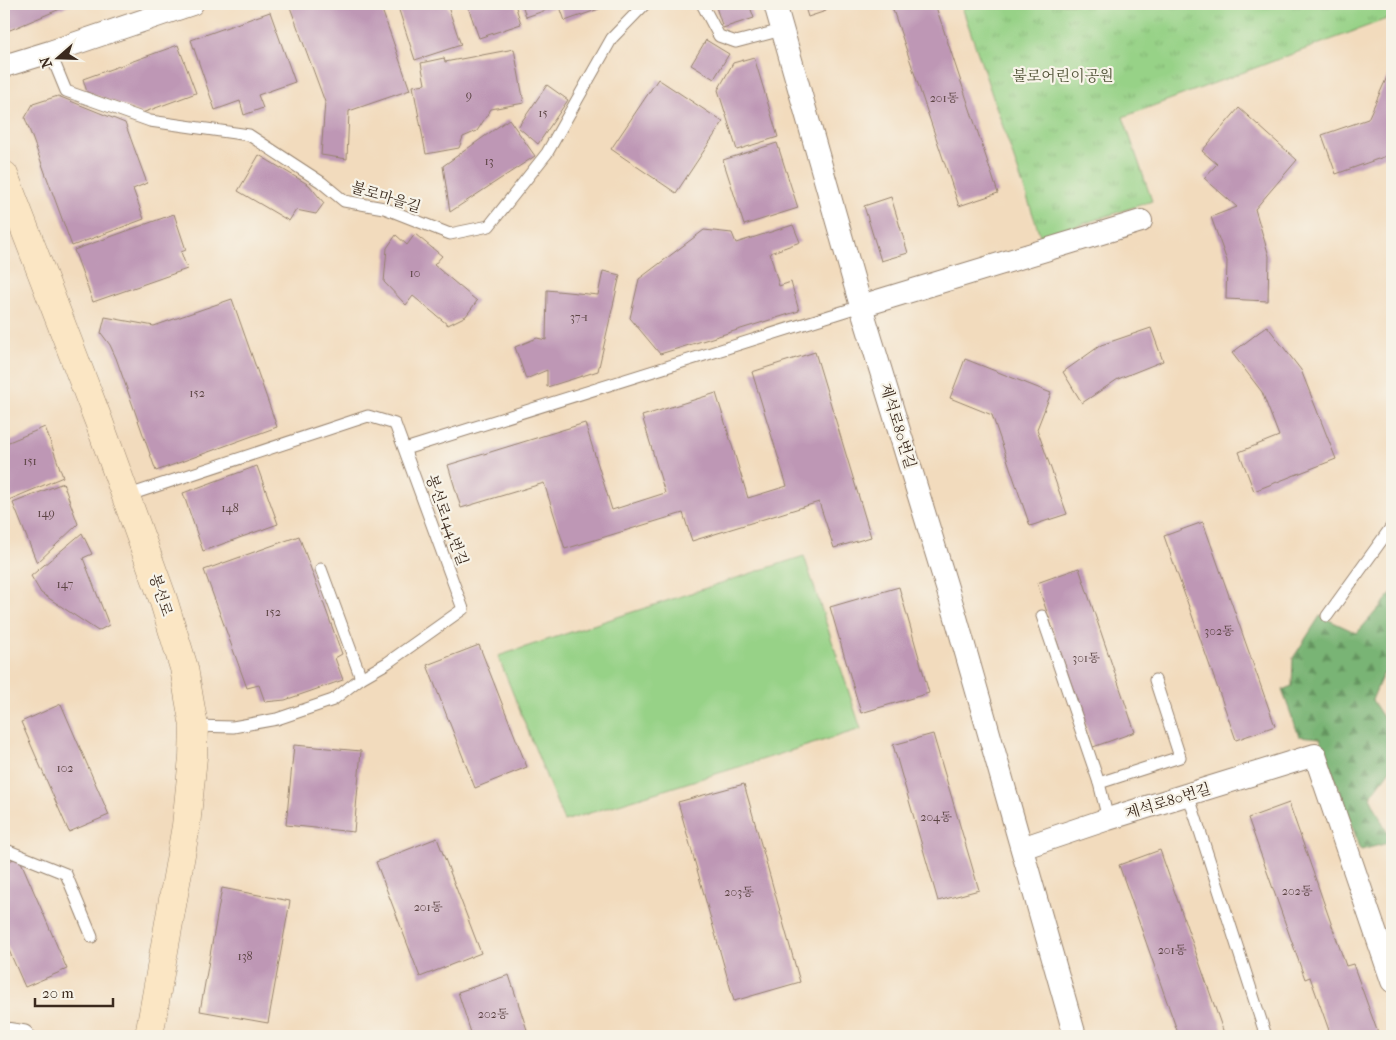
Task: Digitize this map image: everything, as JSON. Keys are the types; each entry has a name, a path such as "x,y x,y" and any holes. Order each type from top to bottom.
{"main road":[{"name":"봉선로","path":"4,175 126,496 163,599 181,660 194,726 194,757 186,826 149,1036"}],"street":[{"path":"4,66 192,4"},
{"name":"제석로80번길","path":"775,4 861,306 955,614 1076,1036"},
{"path":"861,306 1141,221"},
{"name":"제석로80번길","path":"1022,848 1108,819 1315,755 1392,981"},
{"path":"4,1033 23,1036"}],"lane":[{"name":"불로마을길","path":"50,52 66,91 150,120 249,135 321,182 344,202 384,208 450,234 489,226 547,153 612,38 645,4"},
{"path":"702,4 719,36 736,42 782,30"},
{"path":"405,449 861,306"},
{"name":"봉선로144번길","path":"126,496 368,416 395,424 464,609 387,663 361,678 333,700 276,719 233,726 194,726"},
{"path":"1327,616 1392,526"},
{"path":"321,569 361,678"},
{"path":"1042,616 1098,783 1108,819"},
{"path":"1098,783 1180,757 1155,680"},
{"path":"1188,794 1266,1036"},
{"path":"4,848 66,874 92,937"}],"green space":[{"name":"불로어린이공원","path":"961,4 1392,4 1392,17 1123,117 1152,201 1041,238"},
{"path":"804,556 861,729 564,821 498,656"},
{"path":"1392,593 1392,675 1383,674 1372,700 1392,731 1392,767 1370,797 1392,842 1361,850 1320,738 1299,736 1282,690 1292,686 1293,658 1320,616 1357,633"}],"building":[{"path":"4,4 72,4 10,30 4,28"},
{"path":"298,4 380,4 410,90 349,111 347,159 321,155 325,102 290,7"},
{"path":"397,4 447,4 461,45 415,60"},
{"path":"467,4 515,4 521,24 479,38"},
{"path":"522,4 554,4 555,7 526,17"},
{"path":"559,4 613,4 565,21"},
{"path":"715,4 749,4 754,18 723,28"},
{"path":"804,4 824,4 826,11 808,17"},
{"path":"891,4 935,4 998,193 959,206"},
{"path":"270,12 295,82 258,95 263,108 244,115 240,101 215,110 191,40"},
{"path":"706,40 729,54 714,79 691,65"},
{"path":"178,45 196,93 142,113 87,92 83,79"},
{"path":"514,49 524,103 491,109 477,131 463,137 459,148 426,154 413,86 425,84 421,63 444,58 445,62"},
{"path":"754,57 778,137 737,150 718,90 733,63"},
{"path":"1392,66 1392,154 1336,174 1322,135 1368,119"},
{"path":"658,79 723,122 676,193 611,149"},
{"path":"547,85 568,100 538,144 518,127"},
{"path":"58,96 125,123 147,183 133,189 144,219 72,246 25,118 33,104"},
{"path":"1239,108 1297,160 1255,209 1269,256 1268,301 1226,299 1227,261 1211,217 1237,207 1204,178 1217,164 1202,151"},
{"path":"509,119 535,156 450,212 443,166"},
{"path":"777,143 798,208 744,225 723,160"},
{"path":"259,155 309,185 324,203 316,214 296,210 289,221 238,191"},
{"path":"891,197 908,253 881,261 864,206"},
{"path":"174,214 186,250 181,252 187,269 93,302 74,250"},
{"path":"793,225 800,242 770,253 779,286 791,282 799,311 660,354 630,318 639,279 704,230 732,233 736,243"},
{"path":"415,234 442,256 434,265 477,301 466,316 448,325 413,296 406,305 384,282 387,248 396,235 407,245"},
{"path":"603,271 620,275 598,371 547,387 547,370 526,379 515,347 537,338 546,340 547,290 598,295"},
{"path":"232,299 277,427 156,471 116,358 110,345 101,333 105,317 154,326"},
{"path":"1267,326 1301,370 1336,459 1254,491 1239,452 1279,436 1262,392 1232,353"},
{"path":"1151,328 1163,361 1118,379 1082,403 1063,372 1101,345"},
{"path":"815,352 871,537 834,548 819,502 692,541 683,513 565,549 544,483 461,508 448,465 585,423 612,510 665,493 642,416 716,393 748,498 787,486 752,372"},
{"path":"965,359 1051,393 1037,429 1067,514 1030,526 992,415 950,398"},
{"path":"45,427 63,477 4,502 4,444"},
{"path":"257,466 278,524 203,551 183,493"},
{"path":"63,483 78,524 37,563 13,503"},
{"path":"1203,522 1275,726 1236,740 1164,536"},
{"path":"82,533 92,554 83,558 109,625 98,631 41,593 31,576"},
{"path":"299,536 342,654 335,658 343,680 285,700 265,702 259,685 247,688 204,570"},
{"path":"1079,568 1135,732 1093,747 1037,583"},
{"path":"899,587 929,693 861,713 830,607"},
{"path":"479,645 527,767 475,788 427,665"},
{"path":"61,704 109,815 69,832 21,722"},
{"path":"933,734 979,890 938,901 893,745"},
{"path":"294,745 361,751 354,832 286,825"},
{"path":"744,784 800,982 734,1001 678,802"},
{"path":"1289,803 1346,966 1353,964 1379,1036 1331,1036 1310,977 1305,979 1248,818"},
{"path":"437,838 481,953 420,977 376,862"},
{"path":"1160,850 1225,1036 1179,1036 1119,865"},
{"path":"19,857 67,969 25,987 4,939 4,863"},
{"path":"222,888 290,901 268,1023 200,1011"},
{"path":"509,975 529,1036 472,1036 458,992"}]}
